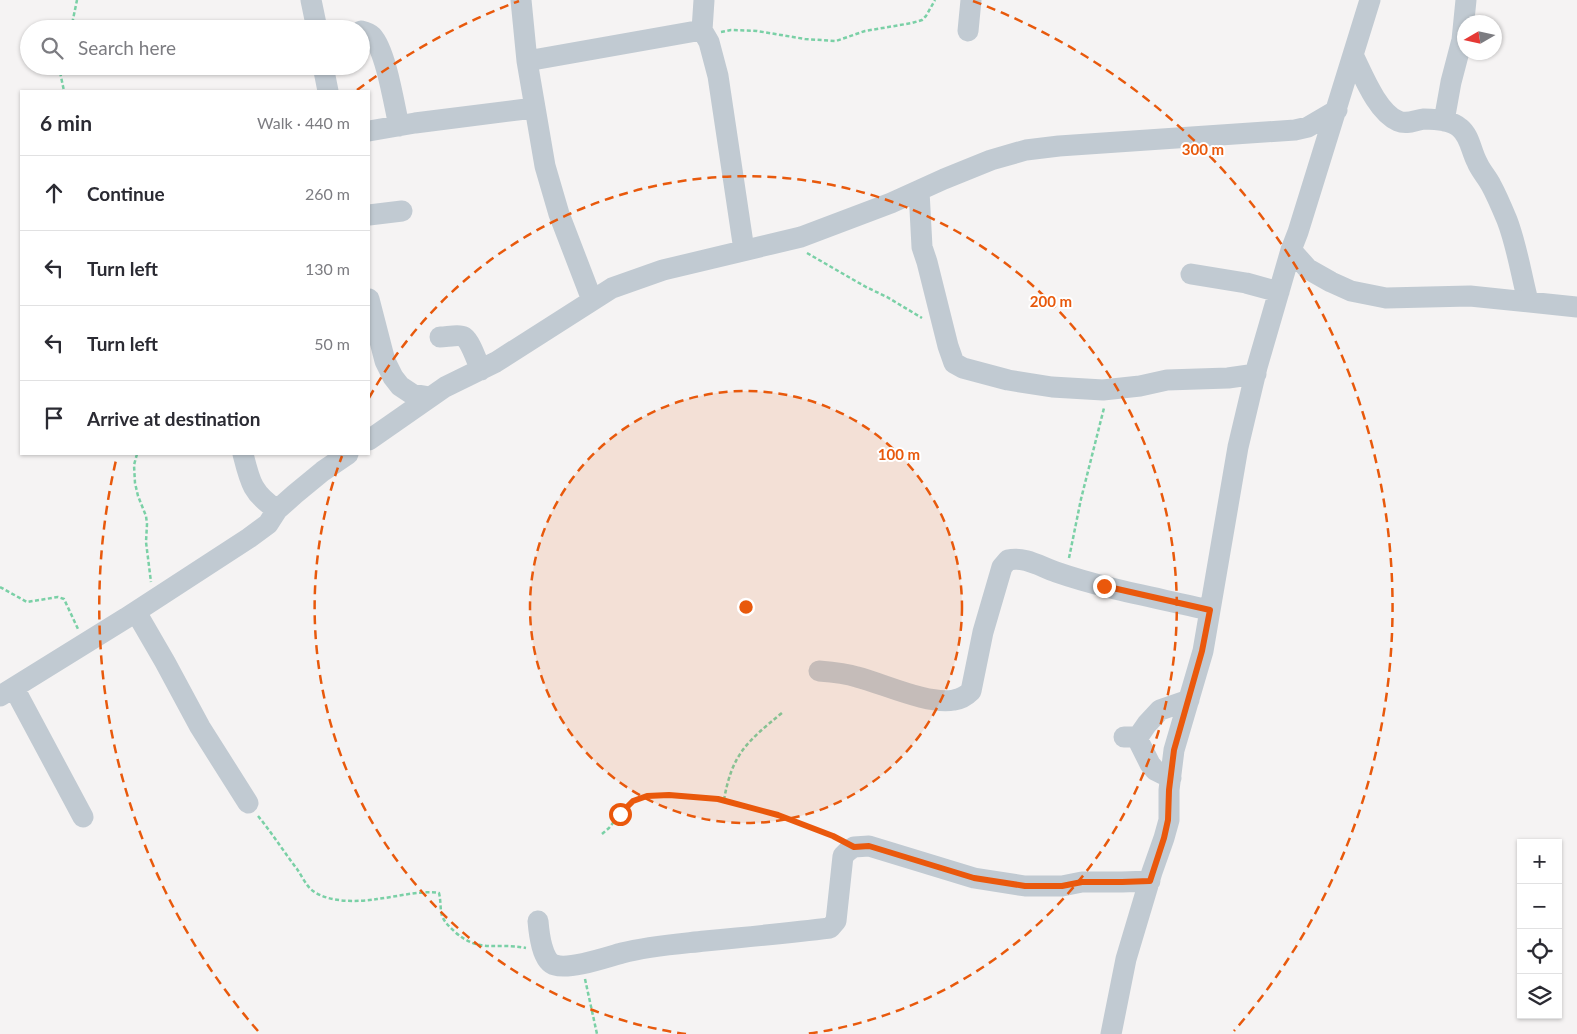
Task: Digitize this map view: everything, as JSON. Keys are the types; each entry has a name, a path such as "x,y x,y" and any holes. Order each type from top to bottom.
{"street":[{"path":"311,0 315,20"},
{"path":"521,0 534,108 547,174 559,214 592,300"},
{"path":"704,0 703,32 709,42 718,76 744,250"},
{"path":"968,31 971,0"},
{"path":"1112,1034 1126,959 1168,820 1174,750 1202,651 1238,447 1256,374 1291,250 1337,110 1370,0"},
{"path":"1444,121 1451,82 1462,40 1466,0"},
{"path":"528,61 703,32"},
{"path":"370,34 384,60 399,126"},
{"path":"1353,55 1381,107 1395,120 1408,123 1423,119 1444,121 1453,124 1464,132 1477,163 1491,184 1507,220 1528,301"},
{"path":"325,75 328,90"},
{"path":"370,131 534,108"},
{"path":"370,439 445,387 496,362 612,288 663,270 801,237 891,203 991,160 1026,150 1100,142 1295,130 1308,127 1337,110"},
{"path":"919,191 922,247 948,346 954,363 963,368 1008,380 1052,387 1109,389 1140,386 1167,380 1228,378 1256,374"},
{"path":"370,215 402,211"},
{"path":"1291,250 1308,269 1331,282 1351,291 1386,298 1470,296 1577,307"},
{"path":"1191,274 1246,283 1279,292"},
{"path":"370,303 385,362 393,377 400,386 412,394 430,397"},
{"path":"440,337 464,337 469,343 480,370"},
{"path":"243,455 254,488 262,500 277,510"},
{"path":"83,817 7,692 145,606 249,538 268,524 277,510 323,471 347,455"},
{"path":"819,671 855,676 919,696 944,701 965,697 971,691 983,632 1002,567 1008,560 1015,558 1104,586 1210,610"},
{"path":"145,606 165,662 200,727 248,803"},
{"path":"1171,778 1156,770 1150,764 1130,737 1160,710 1189,700"},
{"path":"538,922 540,940 549,961 554,965 561,966 583,963 656,946 830,928 836,922 843,856 854,847 869,846 974,878 1025,886 1062,886 1082,882 1150,881"}],"path":[{"path":"73,20 77,0"},
{"path":"703,32 746,30 805,39 836,41 864,31 922,20 935,0"},
{"path":"61,75 64,90"},
{"path":"785,240 866,288 909,309 945,332"},
{"path":"1056,572 1065,565 1069,558 1081,499 1109,389"},
{"path":"138,455 134,465 135,483 147,524 145,606"},
{"path":"0,588 27,602 58,597 64,599 84,644"},
{"path":"724,800 727,784 741,751 752,738 783,712"},
{"path":"602,834 633,801 647,796 669,795 724,800 787,818 833,836 854,847"},
{"path":"248,803 313,891 323,896 356,901 428,892 438,893 441,901 442,916 447,925 464,940 479,946 520,947 545,953"},
{"path":"583,963 597,1034"}],"route":[{"path":"620,814 633,801 647,796 669,795 718,799 805,824 854,847 869,846 893,852 974,878 1025,886 1062,886 1082,882 1150,881 1168,820 1169,790 1174,750 1202,651 1210,610 1104,586"}]}
